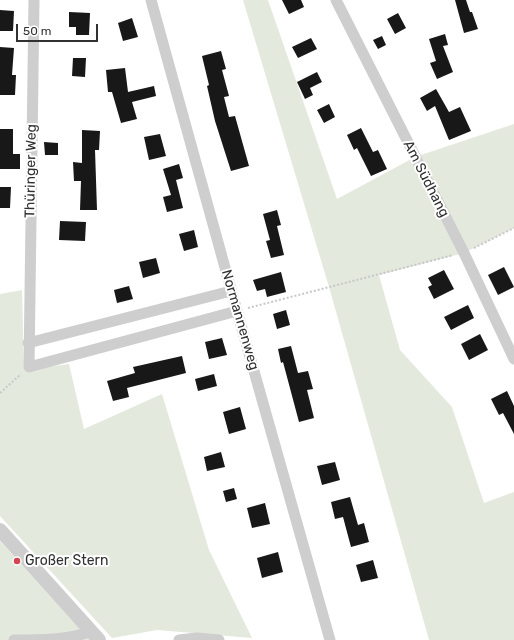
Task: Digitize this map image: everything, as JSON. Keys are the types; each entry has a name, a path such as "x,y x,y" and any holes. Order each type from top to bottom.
{"street":[{"name":"Thüringer Weg","path":"29,367 28,343 34,0"},
{"name":"Normannenweg","path":"152,0 231,291 330,640"},
{"name":"Am Südhang","path":"336,0 464,253 514,359"},
{"path":"28,343 231,291"},
{"path":"29,367 237,311"},
{"path":"0,530 95,635"},
{"path":"14,640 60,640 95,635"},
{"path":"179,640 197,638 220,640"}],"path":[{"path":"237,311 464,253 514,228"},
{"path":"0,393 29,367"}],"shaded area":[{"path":"243,0 268,0 337,199 415,157 514,124 514,228 464,253 379,275 400,350 452,407 484,503 514,492 514,640 429,640 329,287"},
{"path":"22,290 24,370 69,364 84,429 162,394 209,550 252,638 157,630 112,638 0,516 0,294"},
{"path":"0,541 90,640 0,640"}],"building":[{"path":"282,0 301,0 304,7 289,14"},
{"path":"455,0 466,0 478,29 464,33"},
{"path":"0,10 14,11 13,31 0,31"},
{"path":"69,12 90,13 89,35 76,35 76,27 69,27"},
{"path":"398,13 406,28 395,34 387,19"},
{"path":"132,18 138,37 123,41 118,23"},
{"path":"445,34 448,45 443,46 453,72 437,79 430,63 436,61 429,39"},
{"path":"382,36 386,45 378,49 373,40"},
{"path":"311,38 317,49 298,58 292,47"},
{"path":"0,47 14,48 12,75 16,75 15,95 0,95"},
{"path":"221,51 226,69 222,70 229,96 224,97 229,117 235,116 249,166 231,171 215,121 202,56"},
{"path":"73,58 86,58 85,77 72,76"},
{"path":"125,68 128,92 154,86 156,96 132,102 137,119 121,123 112,92 108,92 106,70"},
{"path":"317,72 322,82 310,88 313,95 305,99 297,82"},
{"path":"436,89 449,112 460,107 471,131 449,140 435,106 427,111 420,98"},
{"path":"329,104 335,117 324,123 317,110"},
{"path":"361,128 373,152 378,150 387,169 371,176 357,148 354,150 347,135"},
{"path":"0,129 13,129 13,154 20,154 20,169 0,169"},
{"path":"82,130 100,131 99,150 95,150 97,210 80,210 81,181 74,181 73,162 82,163"},
{"path":"160,134 166,156 149,160 144,137"},
{"path":"44,142 58,143 58,155 45,155"},
{"path":"179,164 183,178 176,180 183,208 167,212 163,197 171,195 163,169"},
{"path":"0,187 11,187 10,208 0,208"},
{"path":"277,210 281,225 277,226 284,255 271,258 266,241 270,240 263,214"},
{"path":"60,221 86,222 85,241 59,240"},
{"path":"194,230 198,247 184,251 179,234"},
{"path":"156,258 160,273 143,278 139,262"},
{"path":"504,267 514,287 498,295 488,275"},
{"path":"444,270 454,289 434,299 428,287 432,285 428,278"},
{"path":"281,272 286,292 267,297 265,289 257,291 253,280"},
{"path":"129,286 133,299 117,303 114,290"},
{"path":"468,305 474,318 451,330 444,317"},
{"path":"286,310 290,325 277,329 273,314"},
{"path":"480,334 488,350 469,360 461,344"},
{"path":"222,338 227,355 209,359 205,342"},
{"path":"291,346 298,373 308,371 313,389 307,390 314,418 299,422 283,362 281,363 278,349"},
{"path":"182,356 186,373 127,388 129,397 113,401 107,381 135,373 133,367"},
{"path":"214,374 217,386 198,391 195,379"},
{"path":"507,391 514,406 514,434 503,413 499,415 491,399"},
{"path":"240,407 246,429 229,434 223,412"},
{"path":"221,452 225,467 207,471 204,457"},
{"path":"335,462 340,480 322,485 317,466"},
{"path":"234,488 237,499 226,502 223,491"},
{"path":"350,497 358,525 364,523 369,542 351,547 343,517 335,519 331,502"},
{"path":"265,503 270,524 252,528 247,508"},
{"path":"278,552 283,572 262,578 257,558"},
{"path":"373,560 378,578 361,582 356,565"}],"place":[{"name":"Großer Stern","path":"17,561"}]}
